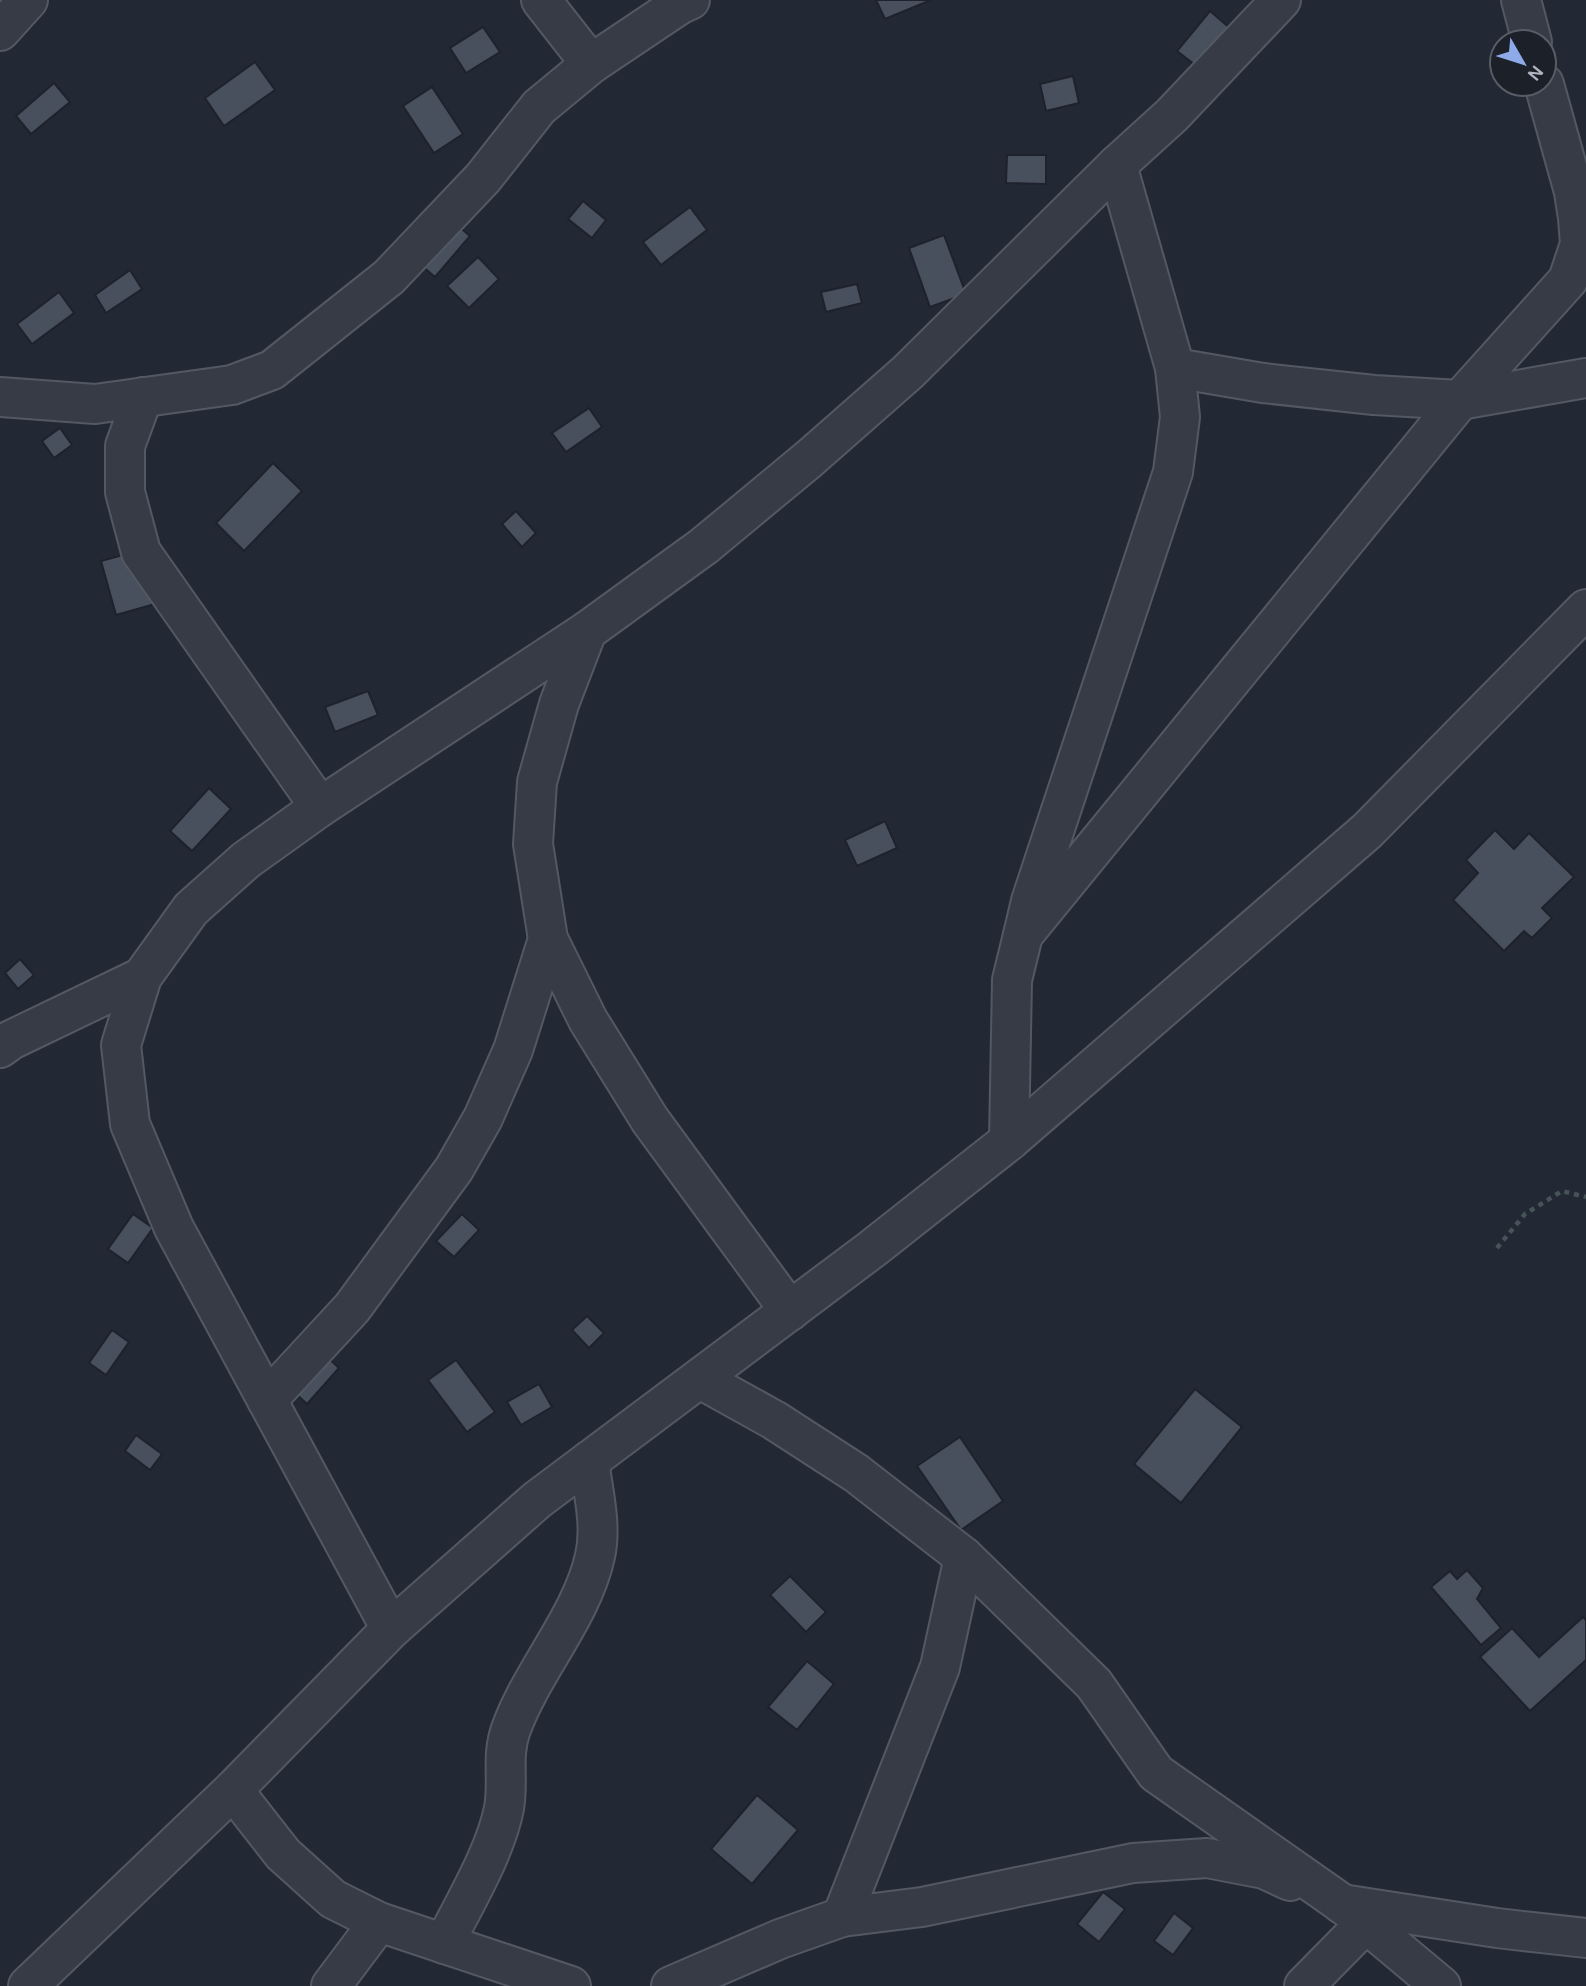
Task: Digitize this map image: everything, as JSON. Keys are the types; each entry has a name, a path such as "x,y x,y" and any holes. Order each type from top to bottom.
{"street":[{"path":"0,31 28,0"},
{"path":"541,0 591,64"},
{"path":"0,397 95,404 232,385 272,370 389,276 483,178 539,107 591,64 690,0"},
{"path":"391,1629 174,1228 130,1124 121,1045 142,977 191,909 246,860 320,807 587,631 704,545 828,442 908,372 1117,165 1172,115 1281,0"},
{"path":"1521,0 1528,28"},
{"path":"1023,935 1460,400 1568,279 1580,244 1574,192 1548,98"},
{"path":"1009,1141 1012,980 1031,901 1173,472 1181,417 1175,368 1117,165"},
{"path":"1175,368 1263,383 1374,395 1460,400 1586,378"},
{"path":"144,397 125,446 125,492 141,552 320,807"},
{"path":"28,1986 233,1790 391,1629 537,1500 790,1311 1009,1141 1367,831 1586,609"},
{"path":"587,631 559,704 537,782 533,844 548,939 589,1020 650,1120 790,1311"},
{"path":"267,1400 352,1308 454,1169 483,1118 513,1051 548,939"},
{"path":"0,1048 11,1040 142,977"},
{"path":"700,1379 774,1420 856,1473 964,1557 1094,1684 1156,1773 1355,1914 1441,1986"},
{"path":"444,1944 496,1835 503,1808 506,1780 504,1757 511,1729 528,1691 581,1594 595,1556 597,1520 589,1461"},
{"path":"842,1917 940,1667 964,1557"},
{"path":"233,1790 283,1854 333,1899 379,1922 571,1986"},
{"path":"671,1986 710,1975 780,1938 842,1917 922,1907 1133,1863 1207,1858 1264,1869 1355,1914 1586,1938"},
{"path":"1304,1986 1355,1914"},
{"path":"331,1986 379,1922"}],"path":[{"path":"1497,1248 1525,1214 1562,1191 1586,1196"}],"building":[{"path":"876,0 931,0 885,19"},
{"path":"1210,11 1231,29 1199,68 1177,51"},
{"path":"483,27 500,52 466,73 450,48"},
{"path":"255,62 275,90 224,126 205,98"},
{"path":"1073,76 1079,103 1046,111 1040,84"},
{"path":"54,83 70,102 31,134 16,116"},
{"path":"432,87 463,134 434,153 403,106"},
{"path":"1007,155 1046,155 1046,184 1006,183"},
{"path":"583,201 606,220 592,238 568,219"},
{"path":"690,207 707,230 661,265 643,242"},
{"path":"450,219 470,236 435,277 415,260"},
{"path":"944,235 966,294 930,307 909,248"},
{"path":"478,257 499,279 469,308 447,286"},
{"path":"130,270 142,289 106,313 95,295"},
{"path":"857,284 862,303 826,312 821,292"},
{"path":"59,292 74,313 32,344 17,324"},
{"path":"589,408 602,427 566,452 552,433"},
{"path":"60,428 72,445 54,458 42,441"},
{"path":"273,463 302,491 244,551 216,523"},
{"path":"516,511 536,533 522,547 502,524"},
{"path":"141,550 155,604 116,615 101,561"},
{"path":"368,691 378,715 335,732 325,707"},
{"path":"209,788 231,809 192,851 170,831"},
{"path":"885,821 897,848 857,866 845,840"},
{"path":"1495,830 1514,849 1529,833 1574,877 1542,908 1552,918 1532,938 1524,931 1504,951 1453,900 1478,873 1466,860"},
{"path":"20,959 34,975 18,989 5,973"},
{"path":"133,1214 153,1228 128,1263 108,1249"},
{"path":"462,1214 479,1230 454,1257 436,1241"},
{"path":"587,1316 604,1333 589,1348 572,1330"},
{"path":"112,1330 129,1342 106,1375 89,1363"},
{"path":"326,1356 339,1368 307,1404 294,1392"},
{"path":"456,1360 495,1412 467,1432 428,1380"},
{"path":"539,1384 552,1407 521,1425 507,1402"},
{"path":"1195,1389 1242,1427 1181,1503 1134,1464"},
{"path":"136,1435 162,1454 150,1470 125,1451"},
{"path":"960,1437 1003,1501 961,1530 917,1466"},
{"path":"1467,1570 1483,1588 1477,1599 1501,1628 1481,1645 1431,1587 1450,1571 1457,1579"},
{"path":"790,1576 826,1612 806,1632 770,1595"},
{"path":"1583,1617 1586,1620 1586,1660 1530,1711 1480,1657 1512,1628 1539,1657"},
{"path":"807,1661 834,1684 797,1730 768,1707"},
{"path":"757,1795 798,1830 752,1884 711,1849"},
{"path":"1103,1892 1125,1909 1099,1942 1077,1924"},
{"path":"1174,1913 1193,1928 1173,1955 1154,1941"}]}
